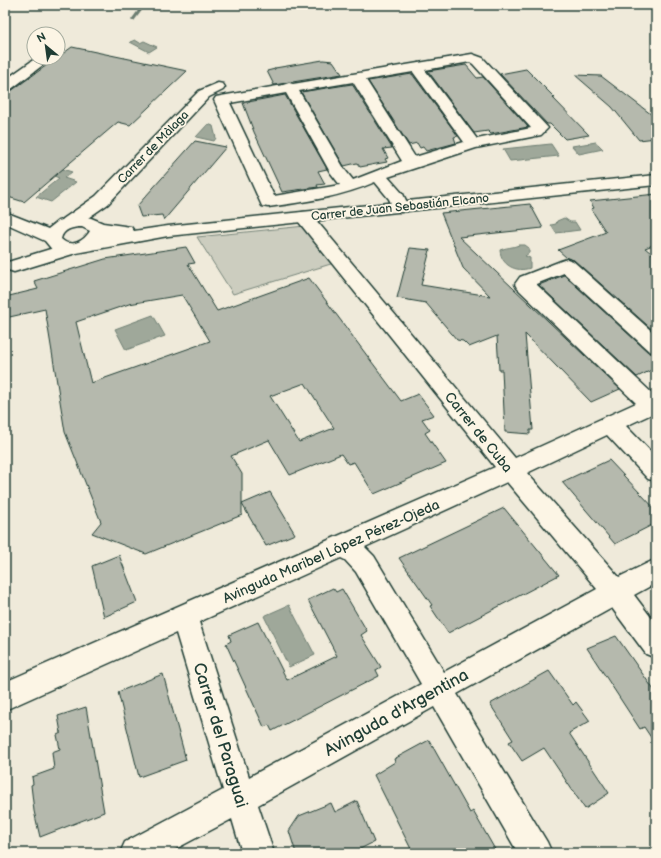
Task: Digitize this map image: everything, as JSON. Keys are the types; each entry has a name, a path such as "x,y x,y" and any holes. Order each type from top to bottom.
{"street":[{"path":"472,58 478,61 540,128 536,132 473,144 411,163 350,187 322,194 268,202 219,93 289,87 472,58"},
{"path":"5,87 34,66"},
{"path":"416,67 473,144"},
{"path":"357,77 411,163"},
{"path":"219,93 231,80"},
{"name":"Carrer de Màlaga","path":"59,231 102,200 203,85 219,93"},
{"path":"289,87 338,172 350,187"},
{"path":"378,175 397,198 401,207"},
{"name":"Carrer de Juan Sebastián Elcano","path":"70,249 144,234 656,180"},
{"name":"Carrer de Màlaga","path":"89,244 97,236 95,226 102,200"},
{"name":"Carrer de Cuba","path":"304,217 511,470 616,593 656,645"},
{"path":"5,218 23,224 59,231"},
{"name":"Carrer de Juan Sebastián Elcano","path":"59,231 83,222 95,226 144,234"},
{"path":"59,231 58,246 70,249"},
{"path":"10,268 59,231"},
{"path":"10,268 70,249"},
{"path":"653,404 524,284 526,281 561,260 656,346"},
{"name":"Avinguda Maribel López Pérez-Ojeda","path":"5,696 511,470 653,404"},
{"path":"610,424 656,472"},
{"path":"341,546 354,552 365,564 536,853"},
{"name":"Avinguda d'Argentina","path":"136,853 240,798 438,688 656,570"},
{"name":"Carrer del Paraguai","path":"184,617 258,853"}],"shaded area":[{"path":"135,40 140,43 144,41 157,47 149,52 130,42"},
{"path":"208,124 213,126 216,138 214,141 196,137"},
{"path":"596,142 603,149 579,154 572,146"},
{"path":"551,144 559,156 510,161 503,149"},
{"path":"59,168 72,172 64,178 76,182 51,202 36,197 59,178 54,176"},
{"path":"564,218 570,222 575,222 580,230 556,233 551,225 556,224 557,221"},
{"path":"305,226 334,263 233,294 197,237"},
{"path":"525,245 529,248 529,253 525,256 530,258 530,268 515,268 506,264 503,260 500,250"},
{"path":"153,315 165,336 126,350 115,329"},
{"path":"289,605 315,655 289,667 264,616"}],"building":[{"path":"72,47 187,71 130,125 118,122 24,202 5,196 5,92 11,91 46,66 66,66 66,51"},
{"path":"323,60 333,61 342,74 274,85 267,71 275,68"},
{"path":"466,65 477,78 483,77 528,127 491,134 488,131 474,133 428,71"},
{"path":"526,69 589,135 565,139 550,124 547,124 500,74"},
{"path":"412,74 458,136 454,137 456,143 426,151 423,147 420,148 417,143 409,145 368,81"},
{"path":"575,75 601,76 656,118 656,138 639,140 612,107"},
{"path":"352,84 392,148 383,149 388,158 385,159 387,162 360,167 357,163 344,166 301,92"},
{"path":"285,95 327,169 318,171 325,184 317,185 318,187 282,192 254,132 243,103"},
{"path":"195,141 226,147 164,220 162,215 141,217 137,206"},
{"path":"656,194 656,244 645,248 656,257 656,333 574,260 567,258 558,250 606,232 591,209 594,208 590,201"},
{"path":"530,204 543,228 459,237 620,389 591,402 525,334 533,430 530,430 530,434 505,432 502,370 499,370 497,336 469,347 463,341 457,340 426,303 397,298 410,248 430,250 421,285 490,296 463,268 441,213"},
{"path":"186,247 195,263 188,264 217,311 309,278 401,401 418,394 434,415 422,419 430,430 425,433 446,463 374,494 354,462 348,464 341,454 290,475 269,440 231,456 242,474 242,515 146,554 92,533 101,522 65,432 45,309 5,318 5,297 38,289 34,281 105,259","holes":["182,295 210,341 91,383 76,322 129,304","305,383 334,428 299,442 270,396"]},
{"path":"564,275 648,352 656,354 656,368 637,377 539,285"},
{"path":"609,460 656,510 656,523 615,544 562,482"},
{"path":"270,492 295,534 266,546 242,504"},
{"path":"504,508 559,575 448,633 430,606 432,605 399,558"},
{"path":"119,555 137,602 104,617 92,566"},
{"path":"333,588 336,592 342,589 367,631 361,635 381,667 376,670 379,676 272,731 269,725 264,727 226,644 231,641 229,635 258,622 287,680 337,656 308,600"},
{"path":"616,636 656,693 656,745 644,727 640,729 587,648"},
{"path":"549,671 573,705 576,702 590,721 569,733 609,793 585,809 544,748 522,761 509,742 513,740 490,704"},
{"path":"163,674 186,760 139,777 118,692"},
{"path":"86,707 104,812 40,837 34,811 31,785 33,784 32,777 54,769 52,752 60,749 57,735 61,733 58,716"},
{"path":"429,740 470,813 473,811 497,853 413,853 374,775 395,762 394,759"},
{"path":"357,801 374,842 352,853 296,853 289,831 299,816 331,803 335,812"}],"waterway":[{"path":"133,20 144,5"}]}
